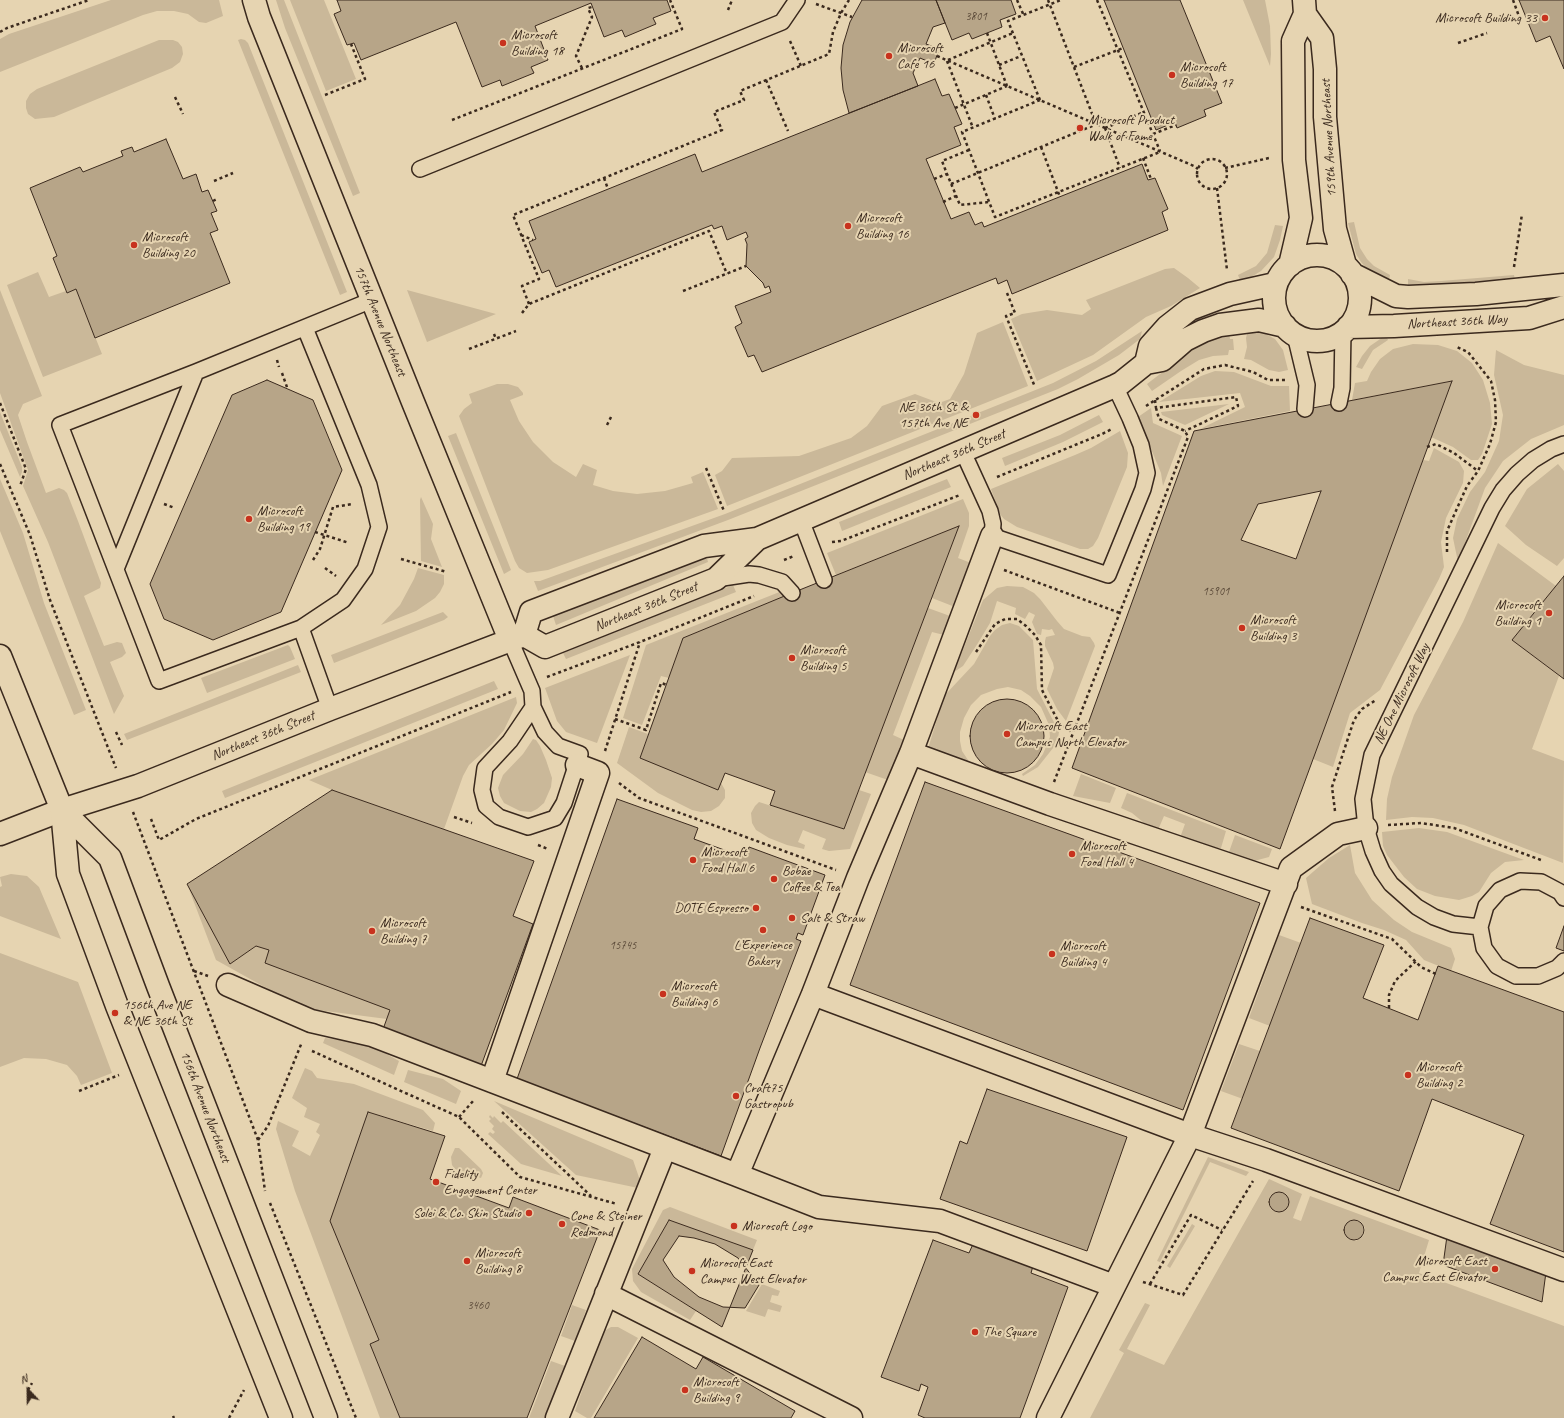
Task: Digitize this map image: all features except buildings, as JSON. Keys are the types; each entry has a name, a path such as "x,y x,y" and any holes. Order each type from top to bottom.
{"street":[{"name":"157th Avenue Northeast","path":"254,0 262,24 372,300 517,638"},
{"name":"159th Avenue Northeast","path":"1290,265 1301,218 1294,160 1293,41 1304,7"},
{"name":"159th Avenue Northeast","path":"1304,7 1322,38 1325,69 1325,117 1335,229 1348,270"},
{"path":"1314,255 1329,256 1348,270 1358,286 1360,300 1357,315 1346,329 1337,336 1323,340 1309,340 1290,331 1277,313 1274,299 1276,284 1281,274 1300,258 1314,255"},
{"name":"Northeast 36th Way","path":"1348,270 1396,296 1408,297 1476,294 1564,285"},
{"path":"1146,363 1150,346 1167,327 1190,309 1230,294 1276,284"},
{"name":"Northeast 36th Way","path":"1346,329 1529,318 1564,307"},
{"name":"Northeast 36th Street","path":"517,638 531,612 704,546 757,539 1121,384 1146,363 1162,360 1185,340 1220,325 1259,320 1290,331"},
{"path":"737,1175 813,994 858,878 911,753 992,536"},
{"name":"Northeast 36th Street","path":"0,834 62,810 138,786 330,709 517,638 545,648 716,579 757,539"},
{"name":"156th Avenue Northeast","path":"0,656 62,810 68,874 117,1006 281,1418"},
{"path":"911,753 1046,802 1283,892"},
{"path":"492,1080 598,773 577,765"},
{"name":"156th Avenue Northeast","path":"62,810 110,858 158,986 326,1418"},
{"path":"1048,1418 1190,1135 1291,868 1338,834 1366,828"},
{"path":"228,985 311,1021 372,1035 819,1207 940,1221 1114,1286"},
{"path":"813,994 1190,1135 1266,1160 1564,1270"},
{"path":"557,1418 665,1148"},
{"path":"606,1294 851,1418"}],"lane":[{"path":"420,169 782,22 797,0"},
{"path":"305,328 369,485 379,527 365,569 343,600 301,628 159,681 60,425 196,372 372,300"},
{"path":"1338,403 1342,388 1346,329"},
{"path":"1290,331 1307,385 1305,409"},
{"path":"116,569 196,372"},
{"path":"963,452 990,511 993,524 992,536 1108,576 1143,489 1147,473 1141,445 1115,386"},
{"name":"NE One Microsoft Way","path":"1480,927 1453,924 1434,917 1416,907 1403,897 1391,884 1382,871 1366,828 1363,799 1372,755 1492,508 1503,490 1517,474 1533,460 1551,449 1564,444"},
{"path":"801,520 824,580"},
{"path":"716,579 749,574 766,576 782,582 792,593"},
{"path":"301,628 330,709"},
{"path":"517,638 532,691 532,707 545,732 558,746 580,754 564,803 555,818 528,827 499,817 486,806 482,790 485,768 510,741 532,707"},
{"path":"1564,898 1560,892 1541,882 1520,881 1500,890 1486,906 1480,927 1484,948 1497,966 1516,976 1538,976 1557,968 1564,961"}],"path":[{"path":"0,32 7,28 89,0"},
{"path":"452,120 682,29 670,0"},
{"path":"728,10 732,0"},
{"path":"529,304 522,286 539,279 513,215 722,130 714,112 744,100 740,91 829,54 833,32 841,13 849,0"},
{"path":"1017,0 1024,16"},
{"path":"1048,0 1097,124"},
{"path":"1040,100 1008,22 1061,0"},
{"path":"1097,0 1160,152"},
{"path":"1513,0 1520,19 1515,21"},
{"path":"814,3 852,17"},
{"path":"582,68 576,56 592,17 588,8 592,7"},
{"path":"987,33 1007,86"},
{"path":"1458,43 1487,33"},
{"path":"947,60 1013,34"},
{"path":"787,35 801,66"},
{"path":"324,95 365,79 351,44"},
{"path":"1074,67 1123,48"},
{"path":"937,56 1198,169"},
{"path":"999,65 1022,56"},
{"path":"947,60 973,128"},
{"path":"766,80 788,131"},
{"path":"955,108 1007,86"},
{"path":"986,95 994,119"},
{"path":"175,97 183,114"},
{"path":"1040,100 962,132 995,217 1160,152"},
{"path":"1105,128 1144,112"},
{"path":"951,184 1097,124"},
{"path":"1153,134 1176,125"},
{"path":"1105,128 1120,168"},
{"path":"1041,148 1060,196"},
{"path":"969,150 942,161 960,205 989,202"},
{"path":"1143,158 1151,179"},
{"path":"1225,168 1269,158"},
{"path":"1211,159 1220,161 1225,168 1227,172 1226,180 1217,188 1208,188 1200,183 1198,179 1198,169 1203,162 1211,159"},
{"path":"214,181 233,173"},
{"path":"934,179 947,174"},
{"path":"604,178 608,189"},
{"path":"1217,188 1228,276"},
{"path":"943,202 956,196"},
{"path":"213,201 217,199"},
{"path":"1513,271 1522,214"},
{"path":"522,313 529,304 709,231 726,274"},
{"path":"521,235 533,240"},
{"path":"682,291 746,266"},
{"path":"1007,293 1015,313 1006,316 1035,387"},
{"path":"469,350 516,331"},
{"path":"494,334 496,339"},
{"path":"1448,556 1447,531 1467,486 1478,470 1490,444 1496,422 1495,400 1491,381 1468,352 1455,346"},
{"path":"1130,418 1204,368 1225,365 1253,372 1268,380 1289,379"},
{"path":"282,373 288,390"},
{"path":"1156,408 1236,397 1238,406 1185,431"},
{"path":"1046,802 1188,437 1185,431 1159,419 1155,400"},
{"path":"0,403 26,470 20,486"},
{"path":"607,425 612,415"},
{"path":"1427,447 1436,444 1454,453 1478,470"},
{"path":"0,464 30,535 50,600 107,744"},
{"path":"706,468 724,511"},
{"path":"313,560 320,549 333,507 356,504"},
{"path":"315,532 349,543"},
{"path":"401,559 447,572"},
{"path":"151,819 159,840 196,819 529,684 755,596 759,594 771,566 784,560"},
{"path":"982,562 1120,612"},
{"path":"325,568 338,577"},
{"path":"975,653 995,624 1005,619 1017,619 1026,626 1035,635 1041,645 1042,690 1061,724 1073,734"},
{"path":"640,642 598,773 613,778 639,798 797,857 858,878"},
{"path":"615,719 646,730 661,683 667,685"},
{"path":"1338,834 1332,787 1356,717 1362,709 1382,696"},
{"path":"116,732 122,745"},
{"path":"1366,828 1421,823 1454,828 1546,862"},
{"path":"142,834 258,1140 265,1189 356,1418"},
{"path":"1283,892 1392,939 1421,967 1436,974"},
{"path":"1389,1008 1389,995 1395,981 1416,961"},
{"path":"258,1140 268,1126 311,1021"},
{"path":"312,1051 459,1116 520,1177 640,1210"},
{"path":"79,1091 121,1074"},
{"path":"459,1116 492,1080"},
{"path":"500,1110 592,1197"},
{"path":"1222,1230 1191,1215 1150,1284 1183,1295 1253,1181"},
{"path":"28,1390 32,1383"},
{"path":"229,1418 247,1386"}],"shaded area":[{"path":"111,0 219,0 223,16 206,23 199,22 188,14 174,11 157,11 143,15 0,72 0,39 9,34"},
{"path":"276,0 284,0 360,193 353,196 285,28"},
{"path":"290,0 324,0 356,79 326,91"},
{"path":"1243,0 1265,0 1270,26 1270,66"},
{"path":"241,39 248,43 347,292 340,295 238,40"},
{"path":"159,40 173,40 178,42 182,47 183,54 180,62 172,68 54,117 35,119 28,114 26,101 30,94 37,89"},
{"path":"1354,222 1360,248 1367,259 1374,266 1390,275 1389,280 1379,277 1368,270 1356,254 1348,223"},
{"path":"1275,225 1283,226 1274,257 1261,271 1241,283 1238,275 1256,266 1267,253"},
{"path":"1174,268 1200,288 1171,306 1146,317 1093,355 1037,381 1011,319 1022,314 1047,310 1082,315 1091,309 1086,300 1165,269"},
{"path":"38,272 49,297 66,291 67,293 76,289 102,354 43,377 7,285"},
{"path":"1514,275 1515,280 1424,287 1408,285 1408,279 1424,282"},
{"path":"0,290 42,396 23,404 18,415 27,442 46,493 59,488 64,490 67,493 78,521 101,583 100,588 84,596 104,646 117,642 122,643 126,653 122,657 110,662 124,696 114,714 48,542 23,486 28,470 0,393"},
{"path":"407,290 496,314 427,342"},
{"path":"1003,322 1028,386 727,506 715,475 722,471 732,458 799,456 851,438 867,426 882,406 915,394 939,403 950,399 964,374 977,333"},
{"path":"1248,330 1262,332 1275,339 1283,350 1288,370 1279,372 1269,370 1251,360 1244,359 1247,347 1246,338"},
{"path":"1142,331 1140,339 1119,355 1058,389 728,520 538,591 534,581 540,581 725,514 1053,383 1096,361"},
{"path":"1229,333 1230,339 1233,339 1234,350 1229,350 1228,355 1213,356 1199,360 1152,391 1147,384 1199,344"},
{"path":"1386,335 1388,340 1373,350 1362,369 1356,367 1370,346"},
{"path":"1413,344 1438,345 1457,351 1472,363 1483,380 1490,403 1492,424 1482,454 1478,460 1471,460 1453,447 1431,437 1451,381 1352,400 1355,383 1367,381 1380,359 1393,349"},
{"path":"1496,350 1524,365 1564,375 1564,425 1531,439 1503,461 1485,488 1458,562 1453,538 1457,519 1470,492 1485,472 1499,441 1503,415 1494,375"},
{"path":"1215,371 1234,372 1271,386 1289,386 1290,411 1200,429 1245,407 1240,393 1159,402 1201,376"},
{"path":"497,384 508,384 518,387 523,395 510,400 519,421 533,442 553,462 576,477 583,464 597,470 593,485 613,491 637,494 665,491 693,483 691,477 703,472 718,509 548,570 527,573 519,568 515,561 459,416 464,409 472,403 469,394"},
{"path":"1229,404 1185,425 1162,415 1161,412"},
{"path":"1151,408 1153,423 1182,436 1163,486 1161,473 1138,417"},
{"path":"0,412 22,467 20,477 0,430"},
{"path":"1099,415 1103,422 1063,442 1005,466 1002,458 1060,435"},
{"path":"1120,431 1128,453 1127,467 1098,538 1093,546 1088,549 1080,549 1017,527 1004,519 1000,514 991,489 1091,448"},
{"path":"456,433 511,570 504,574 448,436"},
{"path":"1434,448 1459,462 1464,471 1463,483 1446,518 1441,542 1444,567 1380,690 1350,713 1333,767 1313,759 1423,460 1429,461"},
{"path":"1558,464 1564,471 1564,558 1557,566 1526,545 1505,526 1527,489"},
{"path":"0,479 23,533 44,603 86,710 74,715 0,531"},
{"path":"947,479 951,487 842,531 839,522"},
{"path":"421,497 433,524 431,539 442,567 421,561"},
{"path":"963,499 969,513 969,526 958,558 971,563 955,607 932,598 959,526 836,575 827,553"},
{"path":"1498,543 1556,586 1512,640 1559,676 1532,749 1564,761 1563,863 1464,825 1433,818 1412,817 1386,820 1387,799 1392,777 1414,715 1463,622"},
{"path":"707,558 708,562 556,625 553,616 605,595"},
{"path":"418,568 444,575 444,584 440,592 435,598 416,611 381,625 400,605 414,579"},
{"path":"733,585 736,592 566,659 563,653"},
{"path":"1007,586 1023,587 1034,593 1064,629 1082,636 1090,637 1094,643 1095,646 1066,721 1057,709 1047,689 1054,668 1045,646 1045,641 1046,637 1055,635 1052,629 1042,629 1041,635 1037,634 1032,622 1035,615 1029,612 1025,619 1015,614 1016,608 997,601 990,623 978,643 963,666 954,672 983,600 997,588"},
{"path":"782,591 787,595 683,638 669,678 661,676 642,725 623,718 646,645"},
{"path":"928,608 950,616 944,635 932,632 893,735 904,740 888,780 865,772"},
{"path":"443,612 448,617 444,620 334,663 331,655"},
{"path":"1010,623 1019,626 1033,640 1037,689 1059,732 1053,748 1038,767 1023,776 1022,774 1035,765 1043,754 1050,737 1049,725 1041,707 1030,696 1021,690 1008,687 997,689 981,695 971,705 964,718 960,732 960,741 962,751 972,766 927,752 944,696 974,664 995,630 1002,625"},
{"path":"288,645 295,659 207,693 201,678"},
{"path":"630,655 597,743 566,732 557,721 545,688"},
{"path":"298,665 301,672 127,740 124,734"},
{"path":"494,681 498,689 225,798 222,791"},
{"path":"516,697 517,703 504,730 492,744 469,765 463,776 444,829 332,790 309,780"},
{"path":"629,727 648,734 640,758 721,783 725,790 725,798 719,806 711,811 701,812 692,810 658,793 617,763"},
{"path":"533,739 536,740 540,746 546,760 552,778 551,787 544,803 537,809 531,812 520,811 504,803 498,788 503,775 523,754"},
{"path":"1081,774 1116,788 1110,803 1073,796"},
{"path":"859,790 871,794 850,849 829,851 822,849 826,839 803,830 798,842 805,845 804,849 787,845 769,838 756,830 752,823 751,813 759,802 844,829"},
{"path":"1127,793 1226,831 1221,848 1200,848 1190,845 1181,835 1185,824 1164,816 1158,830 1149,827 1132,813 1121,808"},
{"path":"1419,828 1447,832 1524,860 1505,862 1491,873 1479,892 1472,896 1459,900 1435,896 1417,889 1404,877 1387,855 1383,846 1382,832"},
{"path":"1235,835 1272,849 1269,857 1254,861 1229,852"},
{"path":"1350,845 1355,873 1372,900 1394,920 1412,932 1451,948 1455,959 1451,971 1424,960 1406,940 1384,930 1312,904 1306,878 1329,858"},
{"path":"11,874 27,876 39,887 61,939 0,916 0,887 2,886 0,877"},
{"path":"187,884 230,964 257,946 269,950 265,962 390,1010 387,1019 310,1009 310,1007 297,1005 216,960"},
{"path":"1279,935 1301,943 1270,1026 1249,1018"},
{"path":"0,953 78,982 112,1073 81,1085 77,1076 67,1065 46,1059 24,1058 0,1067"},
{"path":"325,1038 367,1043 399,1061 394,1075 323,1043"},
{"path":"1239,1044 1260,1051 1243,1099 1221,1091"},
{"path":"305,1068 312,1071 317,1078 354,1084 423,1110 435,1123 433,1131 368,1112 379,1340 370,1344 400,1418 380,1418 295,1191 276,1129 278,1121 299,1131 292,1146 310,1156 320,1135 316,1132 320,1124 304,1117 307,1108 292,1098"},
{"path":"408,1070 443,1079 461,1091 456,1104 404,1082"},
{"path":"494,1101 633,1160 643,1189 576,1175"},
{"path":"490,1115 493,1118 494,1116 501,1123 503,1121 562,1176 521,1164 488,1134 490,1132 493,1134 495,1132 492,1129 494,1126 489,1121 491,1119 489,1117"},
{"path":"455,1148 459,1148 481,1169 483,1173 481,1178 455,1169 452,1165 451,1157"},
{"path":"1208,1157 1249,1172 1246,1176 1210,1162 1160,1262 1157,1261"},
{"path":"1269,1179 1302,1194 1293,1218 1301,1221 1310,1196 1429,1240 1419,1273 1564,1326 1564,1418 1090,1418 1124,1353 1119,1350 1145,1303 1150,1305 1127,1349 1164,1365","holes":["1279,1192 1286,1194 1289,1203 1286,1209 1277,1212 1271,1209 1268,1202 1270,1196","1351,1220 1358,1220 1365,1228 1364,1235 1356,1241 1349,1239 1344,1231 1346,1224"]},
{"path":"670,1207 757,1240 753,1250 669,1220 638,1274 696,1311 690,1320 641,1292 633,1281 632,1269 663,1210"},
{"path":"1192,1224 1195,1226 1170,1268 1167,1266"},
{"path":"762,1284 780,1291 778,1296 772,1295 770,1302 782,1306 780,1312 768,1309 765,1317 746,1311"},
{"path":"572,1305 586,1310 575,1341 561,1336"},
{"path":"611,1327 618,1327 638,1338 591,1418 587,1418 575,1411 601,1336 604,1331"},
{"path":"551,1361 565,1366 546,1418 529,1418"}],"place":[{"name":"Microsoft Building 33","path":"1545,18"},
{"name":"Microsoft Building 18","path":"503,43"},
{"name":"Microsoft Cafe 16","path":"889,56"},
{"name":"Microsoft Building 17","path":"1172,75"},
{"name":"Microsoft Product Walk of Fame","path":"1080,128"},
{"name":"Microsoft Building 16","path":"848,226"},
{"name":"Microsoft Building 20","path":"134,245"},
{"name":"NE 36th St & 157th Ave NE","path":"976,415"},
{"name":"Microsoft Building 19","path":"249,519"},
{"name":"Microsoft Building 1","path":"1549,613"},
{"name":"Microsoft Building 3","path":"1242,628"},
{"name":"Microsoft Building 5","path":"792,658"},
{"name":"Microsoft East Campus North Elevator","path":"1007,734"},
{"name":"Microsoft Food Hall 4","path":"1072,854"},
{"name":"Microsoft Food Hall 6","path":"693,860"},
{"name":"Bobae Coffee & Tea","path":"774,879"},
{"name":"DOTE Espresso","path":"756,908"},
{"name":"Salt & Straw","path":"792,918"},
{"name":"L’Experience Bakery","path":"763,930"},
{"name":"Microsoft Building 7","path":"372,931"},
{"name":"Microsoft Building 4","path":"1052,954"},
{"name":"Microsoft Building 6","path":"663,994"},
{"name":"156th Ave NE & NE 36th St","path":"115,1013"},
{"name":"Microsoft Building 2","path":"1408,1075"},
{"name":"Craft75 Gastropub","path":"736,1096"},
{"name":"Fidelity Engagement Center","path":"436,1182"},
{"name":"Solei & Co. Skin Studio","path":"529,1213"},
{"name":"Cone & Steiner Redmond","path":"562,1224"},
{"name":"Microsoft Logo","path":"734,1226"},
{"name":"Microsoft Building 8","path":"467,1261"},
{"name":"Microsoft East Campus East Elevator","path":"1495,1269"},
{"name":"Microsoft East Campus West Elevator","path":"692,1271"},
{"name":"The Square","path":"975,1332"},
{"name":"Microsoft Building 9","path":"685,1390"}]}
